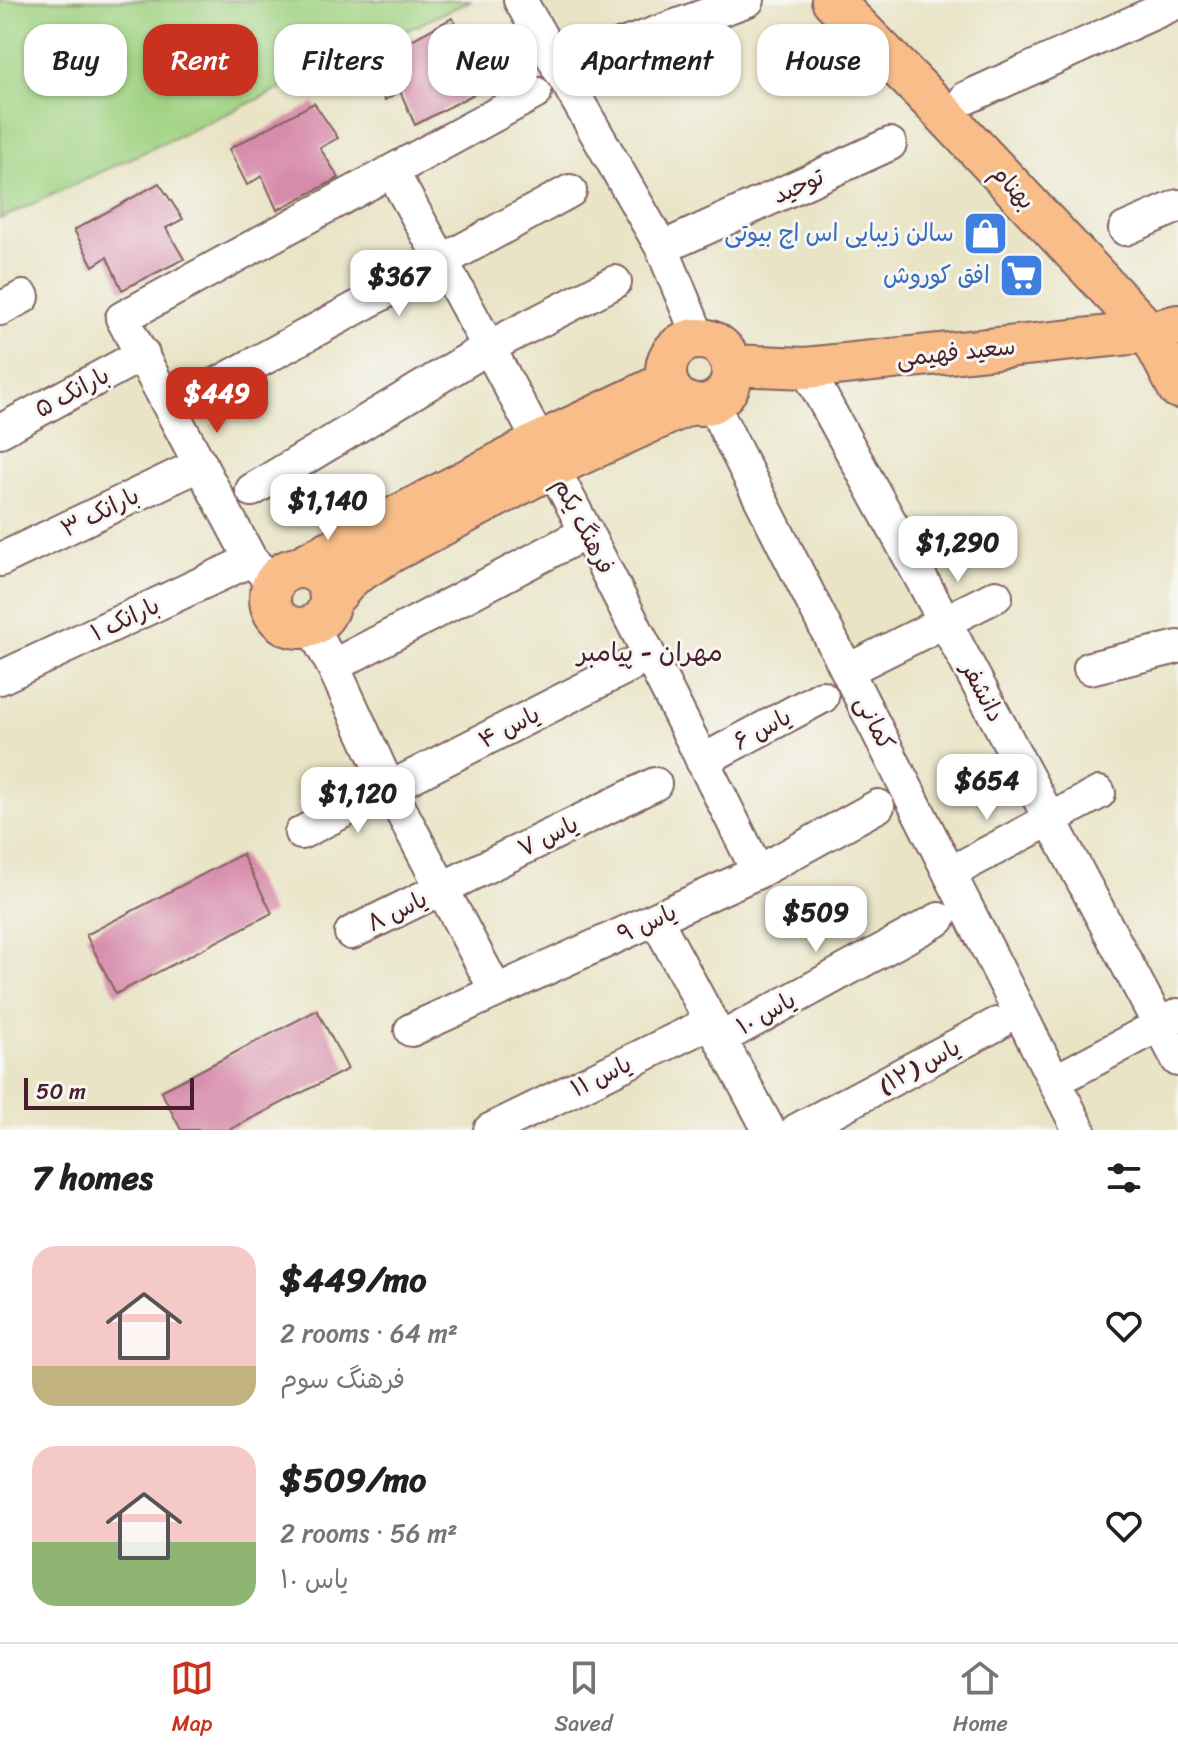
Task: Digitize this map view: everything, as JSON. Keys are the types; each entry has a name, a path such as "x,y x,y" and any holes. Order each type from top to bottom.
{"main road":[{"name":"بهنام","path":"832,0 1163,328 1178,388"},
{"name":"سعید فهیمی","path":"732,365 806,368 1163,328"},
{"path":"275,570 690,396 729,387 732,365 721,346 699,338 689,340 672,352 667,361 690,396"},
{"path":"275,570 270,602 279,620 296,628 321,613 352,576 547,455"},
{"path":"275,570 319,573 330,590 321,613"}],"street":[{"path":"520,0 553,59"},
{"path":"681,24 748,0"},
{"path":"966,98 1178,2"},
{"path":"275,570 201,464 122,318 529,96"},
{"path":"574,96 662,248 699,338"},
{"name":"توحید","path":"662,248 890,144"},
{"name":"فرهنگ یکم","path":"399,184 547,455 758,872"},
{"path":"199,394 570,191"},
{"path":"1125,229 1178,206"},
{"path":"252,490 489,347 615,282"},
{"name":"بارانک ۵","path":"0,431 143,354"},
{"name":"دانشفر","path":"806,368 1050,819 1169,1020 1178,1060"},
{"name":"کمانی","path":"690,396 848,670 1079,1130"},
{"name":"بارانک ۳","path":"0,560 201,464"},
{"path":"333,666 587,532"},
{"name":"بارانک ۱","path":"0,678 275,570"},
{"path":"848,670 996,596"},
{"path":"321,613 333,666 389,788 496,991"},
{"path":"1090,668 1178,647"},
{"name":"یاس ۴","path":"301,833 629,666"},
{"name":"یاس ۶","path":"702,761 822,697"},
{"name":"یاس ۷","path":"442,888 655,784"},
{"path":"950,873 1099,793"},
{"name":"یاس ۹","path":"411,1030 758,872 878,806"},
{"name":"یاس ۸","path":"351,933 442,888"},
{"path":"656,919 773,1129"},
{"name":"یاس ۱۰","path":"716,1030 939,919"},
{"path":"1055,1081 1169,1020"},
{"name":"یاس (۱۲)","path":"773,1129 997,1024"},
{"name":"یاس ۱۱","path":"490,1130 716,1030"}],"green space":[{"path":"0,0 472,0 412,28 412,24 274,24 274,92 0,219"}],"building":[{"path":"452,18 456,24 441,24"},
{"path":"428,31 428,96 470,96 415,125 402,96 412,96 412,40"},
{"path":"314,103 338,138 320,148 339,178 277,210 262,176 247,185 229,149"},
{"path":"159,183 183,219 166,228 184,259 122,290 107,257 93,266 74,230"},
{"path":"242,854 272,913 116,994 86,935"},
{"path":"317,1010 348,1069 229,1130 181,1130 161,1091"}],"place":[{"name":"سالن زیبایی اس اچ بیوتی","path":"985,233"},
{"name":"افق کوروش","path":"1021,275"}],"district":[{"name":"مهران - پیامبر","path":"650,652"}]}
